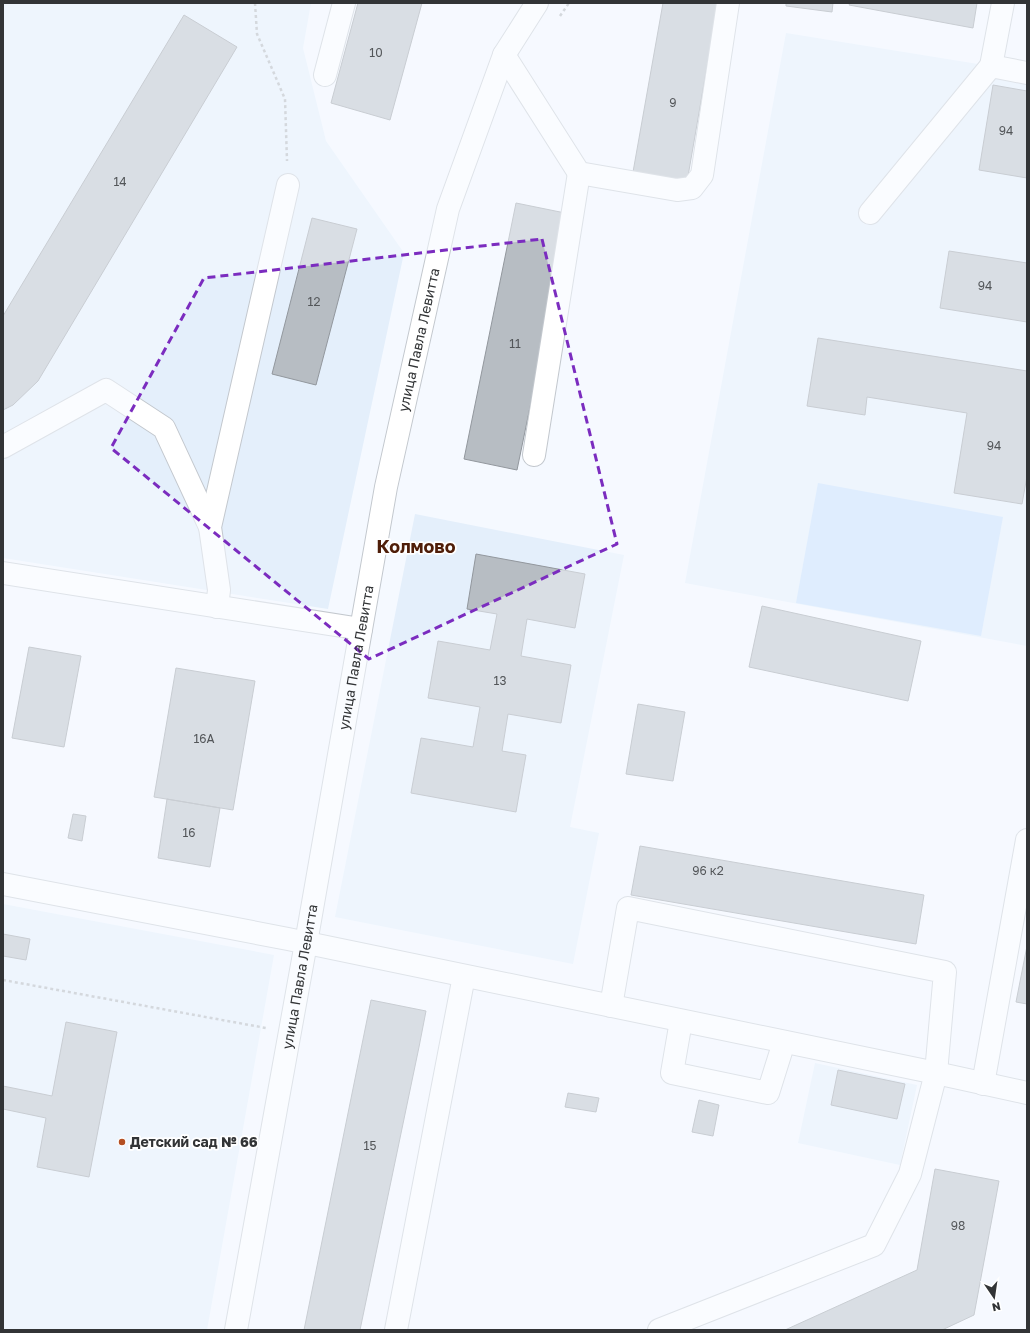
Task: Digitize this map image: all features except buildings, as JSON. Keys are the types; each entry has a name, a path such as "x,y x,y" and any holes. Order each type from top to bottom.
{"street":[{"path":"325,75 344,3"},
{"name":"улица Павла Левитта","path":"236,1330 386,487 448,208 504,55 537,3"},
{"path":"579,173 677,190 692,188 702,176 728,3"},
{"path":"870,213 991,66 1003,3"},
{"path":"504,55 579,173 534,455"},
{"path":"991,66 1027,73"},
{"path":"210,527 288,185"},
{"path":"3,447 106,390 164,428 210,527 219,590 217,607"},
{"path":"3,573 361,629"},
{"path":"983,1084 1027,840"},
{"path":"3,884 306,943 1027,1093"},
{"path":"611,1006 628,908 945,972 936,1073 910,1174 874,1245 659,1330"},
{"path":"396,1330 464,976"},
{"path":"681,1021 672,1073 768,1093 784,1042"}],"path":[{"path":"255,3 257,34 285,99 288,185"},
{"path":"557,21 569,3"},
{"path":"3,980 272,1029"}],"highlighted area":[{"path":"542,239 617,544 369,659 111,448 204,278"}],"shaded area":[{"path":"3,3 311,3 303,48 326,141 404,253 328,609 3,558"},
{"path":"786,33 1027,72 1027,646 685,583"},
{"path":"818,483 1003,517 981,636 796,603"},
{"path":"415,514 624,555 570,827 599,833 573,964 335,917"},
{"name":"Детский сад № 66","path":"3,904 274,955 207,1330 3,1330"},
{"path":"815,1063 917,1085 900,1165 798,1143"}],"place":[{"name":"Детский сад № 66","path":"122,1142"}],"district":[{"name":"Колмово","path":"416,547"}]}
